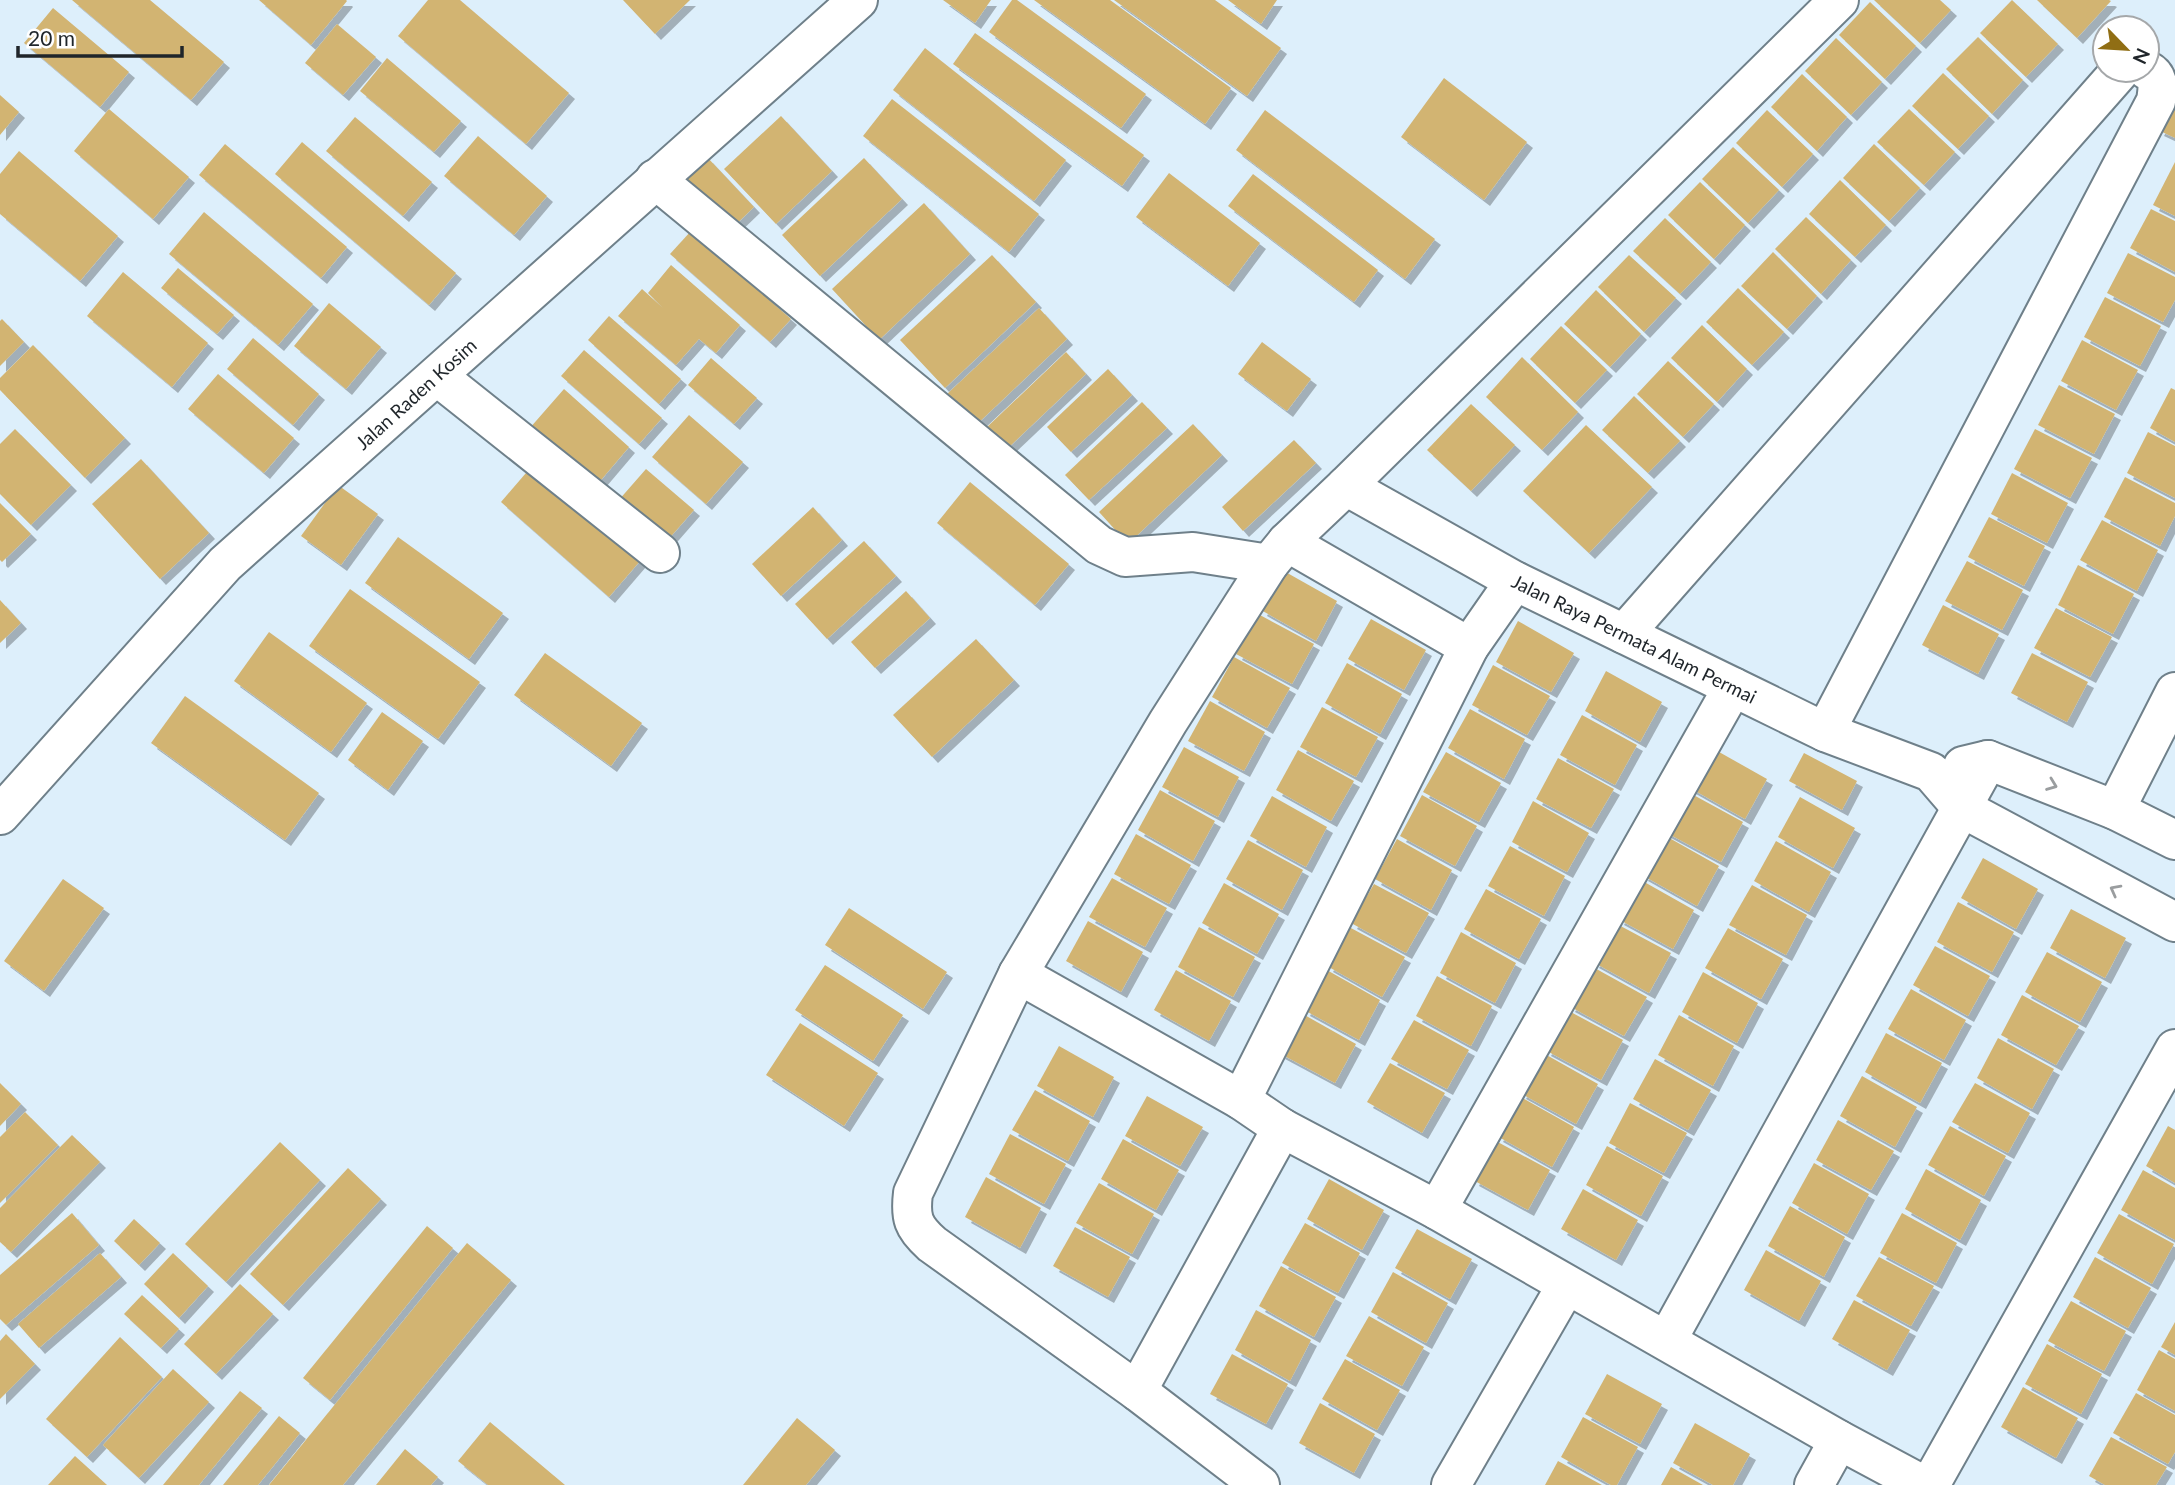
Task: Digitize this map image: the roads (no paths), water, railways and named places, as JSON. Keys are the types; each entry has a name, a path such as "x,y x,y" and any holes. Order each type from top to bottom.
{"street":[{"name":"Jalan Raden Kosim","path":"0,815 225,564 858,0"},
{"path":"1260,1485 1137,1391 920,1234 914,1224 911,1210 912,1193 1018,974 1168,722 1278,553 1839,0"},
{"path":"1624,634 2109,84"},
{"path":"1825,732 2156,101 2158,84"},
{"path":"655,179 1099,545 1125,556 1193,552 1278,553 1469,647"},
{"path":"438,376 660,553"},
{"name":"Jalan Raya Permata Alam Permai","path":"1346,486 1516,581 1732,687 1825,732 1931,772 1962,808 2175,922"},
{"path":"1241,1100 1469,647 1516,581"},
{"path":"1437,1210 1732,687"},
{"path":"2115,810 2175,692"},
{"path":"1667,1340 1988,760"},
{"path":"1931,772 1988,760 2115,810 2175,840"},
{"path":"1018,974 1241,1100 1282,1128 1437,1210 1566,1286 1923,1485"},
{"path":"1930,1485 2175,1049"},
{"path":"1137,1391 1282,1128"},
{"path":"1451,1485 1566,1286"},
{"path":"1814,1485 1839,1440"}]}
